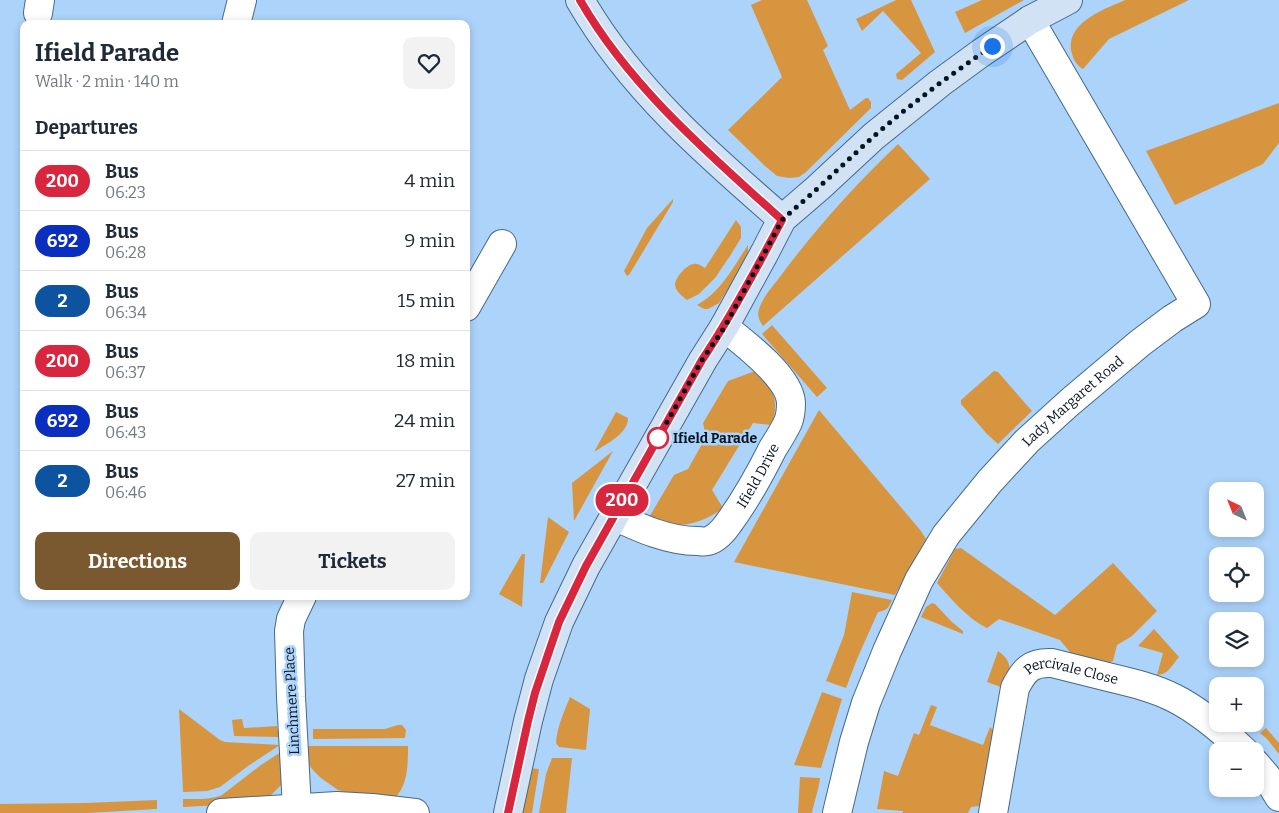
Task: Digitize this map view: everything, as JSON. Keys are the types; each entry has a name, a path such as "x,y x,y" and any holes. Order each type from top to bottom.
{"street":[{"path":"237,20 242,0"},
{"path":"580,0 612,49 660,106 729,173 782,220"},
{"path":"508,813 528,721 559,622 586,566 702,360 724,328 782,220 900,114 981,53 1030,20 1068,0"},
{"name":"Lady Margaret Road","path":"837,813 854,742 866,703 919,580 946,535 990,481 1027,442 1070,402 1140,343 1196,304 1030,20"},
{"path":"470,300 502,244"},
{"name":"Ifield Drive","path":"614,516 663,536 687,541 709,541 719,535 728,524 761,472 788,420 791,402 778,376 745,343 724,328"},
{"name":"Linchmere Place","path":"297,808 289,631 291,618 300,600"},
{"name":"Percivale Close","path":"993,813 1016,688 1021,675 1029,667 1041,662 1052,663 1143,686 1173,698 1208,720 1235,742"},
{"path":"1264,774 1279,797"},
{"path":"222,813 337,806 415,813"}],"shaded area":[{"path":"762,0 807,0 828,46 823,50 850,110 866,98 871,102 871,108 799,177 777,176 728,130 782,77 751,5"},
{"path":"896,0 911,0 935,52 902,80 897,79 896,74 921,53 883,11 862,31 856,19"},
{"path":"982,0 1024,0 965,33 955,12"},
{"path":"1125,0 1189,0 1109,39 1083,69 1078,66 1071,50 1071,40 1075,32 1081,24 1098,12"},
{"path":"1279,103 1279,143 1263,164 1175,205 1146,151"},
{"path":"898,144 930,179 763,326 758,311 771,288 839,205"},
{"path":"673,199 673,202 627,276 624,271 647,228"},
{"path":"736,220 741,227 741,238 730,256 715,278 699,294 687,300 676,289 677,278 685,268 691,265 697,264 705,268"},
{"path":"748,245 746,260 719,303 708,309 697,305 706,300 720,286"},
{"path":"772,325 827,388 817,397 762,334"},
{"path":"758,370 768,383 774,396 775,409 772,425 753,423 712,490 723,508 710,517 687,524 664,524 648,519 674,475 688,469 706,437 703,423 728,381"},
{"path":"994,371 998,372 1032,411 998,444 961,404 961,400"},
{"path":"819,410 926,539 895,595 734,562"},
{"path":"616,412 628,418 627,424 616,438 594,452"},
{"path":"613,451 574,521 572,483"},
{"path":"548,517 569,532 543,583 540,583"},
{"path":"961,548 1055,615 1113,563 1157,611 1132,636 1117,645 1113,661 1101,665 1074,657 1060,640 999,619 987,628 960,608 937,583 955,549"},
{"path":"522,554 525,554 522,607 499,594"},
{"path":"852,592 892,600 887,609 878,612 846,688 826,681 844,635"},
{"path":"932,603 963,631 963,634 921,617 926,607"},
{"path":"1154,629 1179,657 1161,675 1157,675 1163,653 1138,646"},
{"path":"998,651 1009,663 1010,668 1006,689 987,682"},
{"path":"822,692 842,699 821,768 794,765"},
{"path":"570,697 590,709 586,750 559,747 556,743 559,725"},
{"path":"931,705 937,707 930,725 983,745 990,727 994,731 981,804 971,807 968,813 903,813 903,811 877,809 884,771 898,776 914,733 919,735"},
{"path":"179,709 225,742 280,745 220,787 207,791 183,792"},
{"path":"242,719 244,728 277,726 279,737 234,736 232,720"},
{"path":"402,725 406,730 405,738 313,739 313,729 385,729"},
{"path":"1266,728 1279,743 1279,754 1260,733 1264,732"},
{"path":"303,746 408,746 407,767 403,787 395,798 366,797 338,790 312,769 306,760"},
{"path":"284,750 282,784 267,799 222,805 183,807 183,799 208,798 222,795"},
{"path":"552,758 572,758 566,813 539,813 546,774"},
{"path":"528,768 539,769 532,813 520,813"},
{"path":"800,777 820,778 812,813 798,813"},
{"path":"157,800 157,809 87,813 0,813 0,804"}],"bus line":[{"name":"200","path":"508,813 535,693 559,622 586,566 702,360 724,328 782,220 729,173 660,106 612,49 580,0"}],"place":[{"name":"Ifield Parade","path":"658,438"}],"route":[{"path":"658,438 702,360 724,328 782,220 900,114 992,46"}]}
